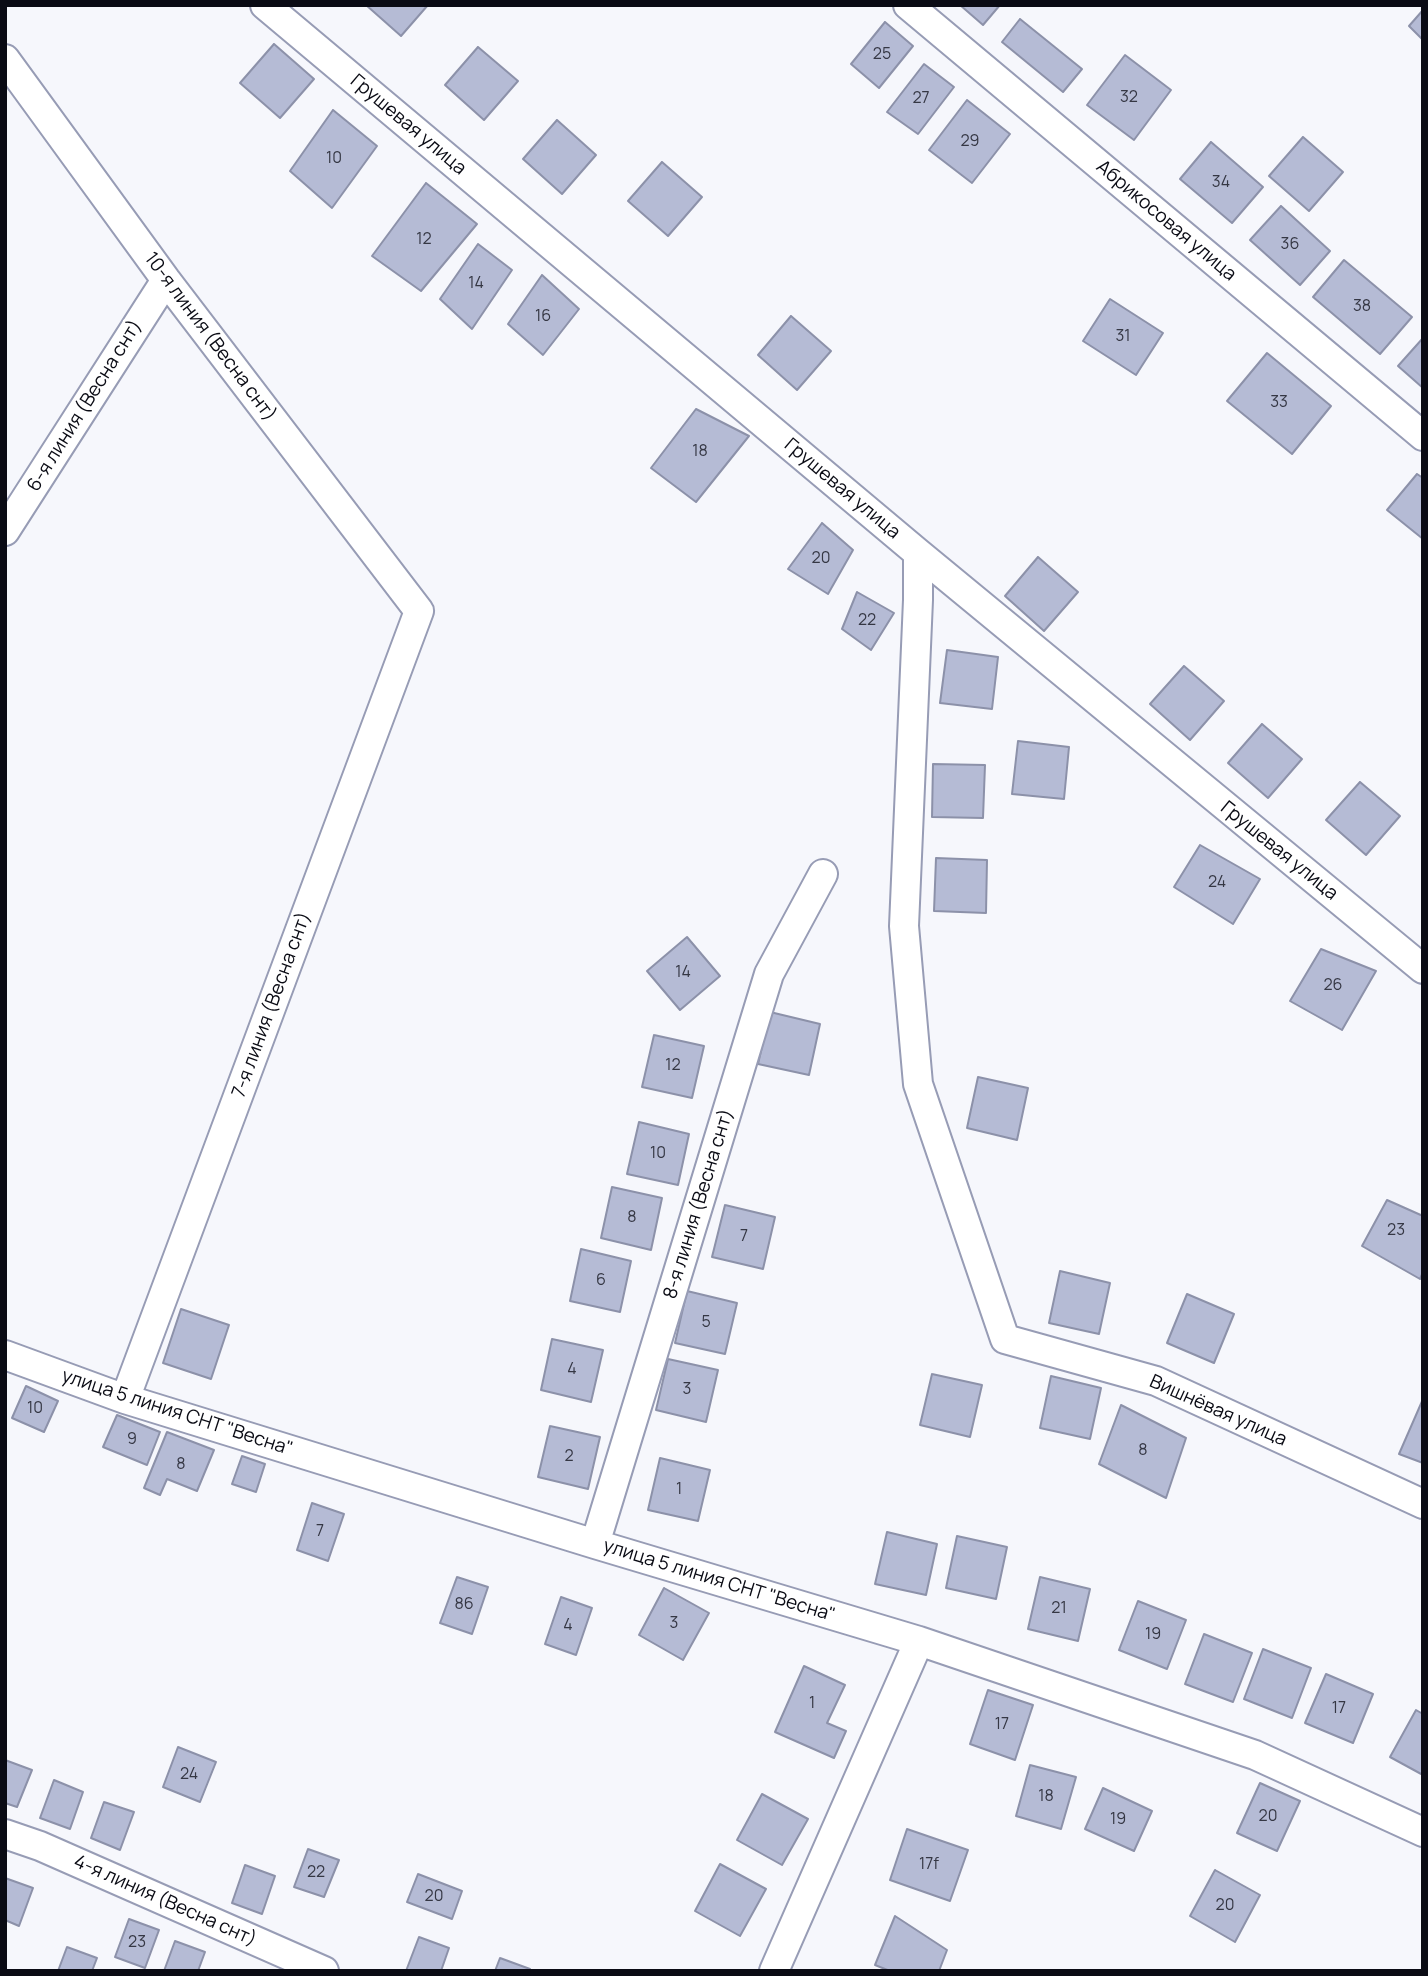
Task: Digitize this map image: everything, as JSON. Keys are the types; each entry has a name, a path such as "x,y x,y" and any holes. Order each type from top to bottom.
{"street":[{"name":"Грушевая улица","path":"265,5 918,553 1423,969"},
{"name":"Абрикосовая улица","path":"908,5 1423,436"},
{"name":"10-я линия (Весна снт)","path":"5,60 166,280 419,611"},
{"name":"6-я линия (Весна снт)","path":"5,531 166,280"},
{"name":"Вишнёвая улица","path":"918,553 904,926 918,1084 1005,1339 1156,1381 1423,1504"},
{"name":"7-я линия (Весна снт)","path":"125,1399 419,611"},
{"name":"8-я линия (Весна снт)","path":"595,1544 769,974 823,874"},
{"name":"улица 5 линия СНТ \"Весна\"","path":"5,1355 125,1399 919,1641 1255,1755 1423,1832"},
{"path":"774,1971 919,1641"},
{"name":"4-я линия (Весна снт)","path":"5,1834 40,1846 324,1971"}],"building":[{"path":"366,5 428,5 401,36"},
{"path":"960,5 1000,5 983,25"},
{"path":"1423,10 1423,40 1409,26"},
{"path":"1020,19 1082,69 1063,92 1002,42"},
{"path":"885,22 913,46 879,88 851,64"},
{"path":"274,44 314,79 280,118 240,83"},
{"path":"478,47 518,81 484,120 445,85"},
{"path":"1125,55 1171,90 1134,140 1087,105"},
{"path":"924,64 954,87 918,134 887,112"},
{"path":"967,100 1010,134 972,183 929,150"},
{"path":"333,110 377,146 332,208 290,171"},
{"path":"557,120 596,155 562,194 523,159"},
{"path":"1303,137 1343,172 1309,211 1269,176"},
{"path":"1211,142 1263,187 1232,223 1180,179"},
{"path":"662,162 702,197 668,236 628,201"},
{"path":"426,183 477,224 421,291 372,256"},
{"path":"1281,206 1330,251 1300,285 1250,240"},
{"path":"478,244 512,270 472,329 440,299"},
{"path":"1344,260 1412,317 1380,354 1313,297"},
{"path":"542,275 579,309 543,355 508,324"},
{"path":"1110,299 1163,333 1136,375 1083,341"},
{"path":"791,316 831,351 797,390 758,355"},
{"path":"1423,338 1423,388 1398,366"},
{"path":"1267,353 1331,406 1292,454 1227,401"},
{"path":"696,409 749,436 696,502 651,468"},
{"path":"1417,474 1423,478 1423,539 1387,510"},
{"path":"822,523 853,550 828,594 788,569"},
{"path":"1038,557 1078,592 1044,631 1005,596"},
{"path":"857,592 894,613 871,650 842,629"},
{"path":"947,650 998,657 992,709 940,703"},
{"path":"1184,666 1224,701 1190,740 1150,704"},
{"path":"1262,724 1302,759 1268,798 1228,763"},
{"path":"1018,741 1069,747 1064,799 1012,794"},
{"path":"933,764 985,765 983,818 932,817"},
{"path":"1360,782 1400,816 1366,855 1326,820"},
{"path":"1200,845 1260,879 1233,924 1174,887"},
{"path":"936,858 987,860 986,913 934,911"},
{"path":"687,937 720,976 680,1010 647,971"},
{"path":"1321,949 1376,971 1342,1030 1290,1001"},
{"path":"770,1012 820,1024 809,1075 758,1064"},
{"path":"654,1035 704,1046 692,1098 642,1087"},
{"path":"978,1077 1028,1088 1017,1140 967,1128"},
{"path":"639,1122 689,1134 678,1185 627,1174"},
{"path":"612,1187 662,1198 651,1250 601,1238"},
{"path":"1387,1200 1423,1216 1423,1272 1420,1279 1362,1246"},
{"path":"725,1205 775,1217 763,1269 712,1257"},
{"path":"581,1249 631,1261 620,1312 570,1301"},
{"path":"1060,1271 1110,1283 1099,1334 1049,1323"},
{"path":"687,1291 737,1303 725,1354 675,1343"},
{"path":"1187,1294 1234,1314 1214,1363 1167,1343"},
{"path":"181,1309 229,1325 211,1379 163,1363"},
{"path":"552,1339 603,1350 591,1402 541,1390"},
{"path":"668,1359 718,1370 706,1422 656,1410"},
{"path":"932,1374 982,1385 970,1437 920,1425"},
{"path":"1051,1376 1101,1388 1090,1439 1040,1428"},
{"path":"26,1386 58,1401 44,1432 12,1418"},
{"path":"1423,1399 1423,1463 1399,1454"},
{"path":"1121,1405 1186,1438 1166,1498 1099,1464"},
{"path":"117,1415 160,1432 147,1465 103,1447"},
{"path":"550,1426 600,1437 588,1489 538,1477"},
{"path":"167,1432 214,1450 197,1491 167,1479 160,1495 144,1488"},
{"path":"242,1456 265,1464 256,1492 232,1484"},
{"path":"660,1458 710,1470 698,1521 648,1510"},
{"path":"312,1503 344,1514 328,1561 297,1550"},
{"path":"887,1532 937,1544 926,1595 875,1584"},
{"path":"957,1536 1007,1547 996,1599 946,1588"},
{"path":"457,1577 488,1587 472,1634 440,1623"},
{"path":"1040,1577 1090,1589 1078,1641 1028,1629"},
{"path":"664,1588 709,1613 683,1660 639,1635"},
{"path":"561,1597 592,1608 576,1655 545,1644"},
{"path":"1138,1601 1186,1620 1167,1669 1119,1650"},
{"path":"1204,1634 1252,1653 1233,1702 1185,1684"},
{"path":"1263,1649 1311,1668 1292,1718 1244,1699"},
{"path":"804,1666 845,1685 827,1723 846,1731 834,1758 775,1732"},
{"path":"1326,1674 1373,1694 1353,1743 1305,1723"},
{"path":"988,1690 1033,1705 1015,1760 970,1744"},
{"path":"1416,1710 1423,1714 1423,1775 1390,1757"},
{"path":"178,1747 216,1762 200,1802 163,1787"},
{"path":"5,1760 32,1770 17,1807 5,1803"},
{"path":"1030,1765 1076,1777 1061,1829 1016,1816"},
{"path":"54,1780 83,1792 70,1829 40,1818"},
{"path":"1260,1783 1300,1801 1277,1851 1237,1833"},
{"path":"1103,1788 1152,1811 1134,1851 1085,1829"},
{"path":"762,1794 808,1819 782,1865 737,1840"},
{"path":"104,1802 134,1812 120,1850 91,1838"},
{"path":"907,1829 968,1850 950,1901 890,1880"},
{"path":"308,1849 339,1860 324,1897 294,1887"},
{"path":"720,1864 766,1889 740,1936 695,1911"},
{"path":"245,1865 275,1876 262,1914 232,1903"},
{"path":"1215,1870 1260,1895 1235,1942 1190,1916"},
{"path":"418,1874 462,1891 452,1919 407,1902"},
{"path":"5,1878 33,1888 19,1926 5,1920"},
{"path":"895,1916 947,1950 939,1971 890,1971 875,1965"},
{"path":"129,1919 159,1930 145,1968 115,1957"},
{"path":"419,1937 449,1948 441,1971 406,1971"},
{"path":"175,1941 205,1952 198,1971 164,1971"},
{"path":"67,1947 97,1958 92,1971 58,1971"},
{"path":"500,1958 530,1969 530,1971 495,1971"}]}
